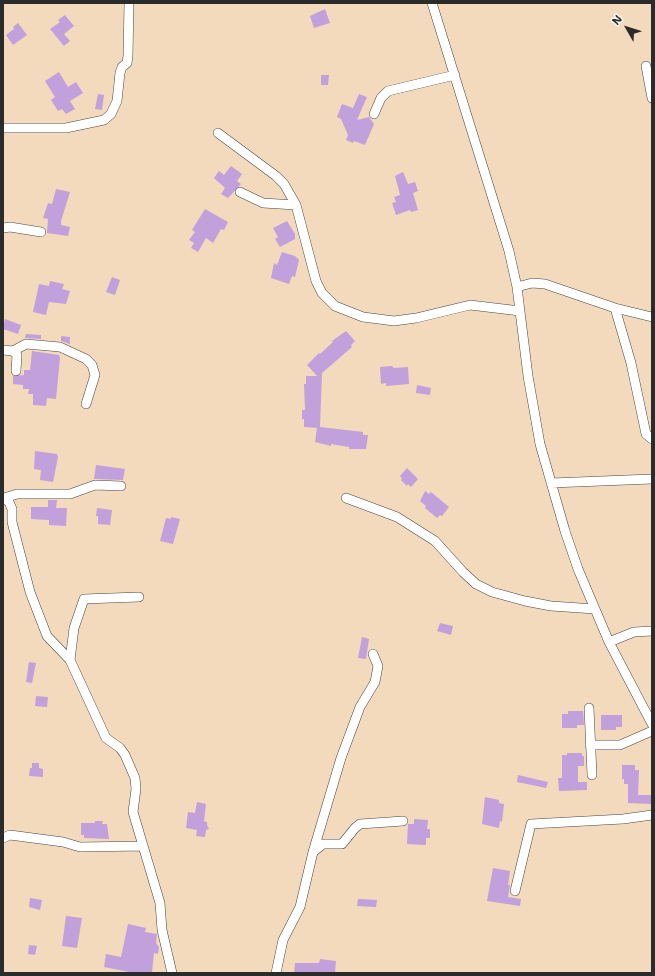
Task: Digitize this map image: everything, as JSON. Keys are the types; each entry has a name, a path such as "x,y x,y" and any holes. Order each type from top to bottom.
{"street":[{"path":"3,128 66,128 104,120 111,114 117,101 122,67 127,63 129,3"},
{"path":"432,3 509,251 517,287 532,400 540,444 551,483 573,553 595,609 610,642 652,724"},
{"path":"646,66 652,98"},
{"path":"374,114 381,98 388,91 455,75"},
{"path":"218,133 276,176 284,184 296,205 310,264 322,293 327,300 348,312 363,317 394,321 416,318 470,305 520,311"},
{"path":"240,192 263,203 296,205"},
{"path":"3,228 10,227 41,232"},
{"path":"517,287 532,283 545,284 615,308 652,317"},
{"path":"615,308 616,319 631,363 646,434 652,439"},
{"path":"3,350 13,351 26,344 60,347 86,359 92,365 95,375 86,404"},
{"path":"13,351 17,355 16,371"},
{"path":"551,483 652,479"},
{"path":"121,486 95,485 70,494 17,494 4,498 12,509 12,522 30,592 48,636 70,660 106,738 120,748 125,755 135,778 136,789 133,812 160,903 162,930 172,973"},
{"path":"346,498 397,517 435,541 462,572 476,584 492,592 551,606 595,609"},
{"path":"70,660 74,628 84,599 139,597"},
{"path":"610,642 634,632 652,631"},
{"path":"276,973 283,940 300,907 313,852 341,758 360,707 375,682 378,666 373,654"},
{"path":"589,708 592,775"},
{"path":"590,745 620,745 652,731"},
{"path":"515,891 531,824 652,816"},
{"path":"313,852 323,844 342,844 346,842 355,828 360,824 403,822"},
{"path":"3,838 10,835 63,842 80,847 143,846"}],"building":[{"path":"325,9 330,23 314,28 310,16"},
{"path":"65,15 74,26 64,34 70,41 64,46 50,29 60,22 58,20"},
{"path":"18,23 27,35 13,45 6,35 14,29 13,27"},
{"path":"59,72 68,87 76,82 83,93 70,101 75,109 66,114 62,109 58,111 51,100 55,97 45,81"},
{"path":"321,75 329,75 328,85 321,85"},
{"path":"98,94 104,95 102,110 95,109"},
{"path":"359,94 367,97 357,120 369,117 374,124 365,145 346,140 348,135 341,119 337,117 342,104 353,108"},
{"path":"231,166 242,174 237,181 241,184 228,198 221,194 225,188 214,178 219,171 224,175"},
{"path":"403,172 408,184 415,182 418,191 413,193 418,210 411,212 410,210 396,215 392,203 396,202 394,197 400,195 395,176"},
{"path":"56,189 70,192 61,221 61,225 70,227 68,236 47,233 48,219 43,218 48,203 52,204"},
{"path":"205,209 228,222 224,230 221,229 213,243 206,238 198,252 191,248 194,243 189,240 195,232 192,230"},
{"path":"287,221 295,234 295,239 280,247 275,239 278,237 273,228"},
{"path":"282,252 295,256 299,260 295,277 292,276 289,284 271,278 274,263 277,265"},
{"path":"112,277 120,280 115,295 106,292"},
{"path":"50,281 64,284 62,289 70,291 66,304 49,302 46,315 33,312 39,284 49,286"},
{"path":"5,319 21,325 18,334 3,329"},
{"path":"346,331 355,341 351,345 352,347 322,373 320,427 363,432 363,435 368,435 366,449 349,449 349,447 331,444 331,446 315,442 317,428 304,427 304,419 302,419 302,410 305,410 304,384 306,384 306,376 317,376 307,365 333,342 332,341"},
{"path":"26,334 41,335 41,339 25,338"},
{"path":"61,336 70,337 70,344 61,341"},
{"path":"32,351 59,355 60,358 56,399 47,398 46,406 33,405 33,394 28,394 29,389 23,389 23,385 13,384 13,376 24,375 24,370 30,370"},
{"path":"392,366 394,368 408,367 409,384 386,386 386,383 381,384 380,367"},
{"path":"417,385 431,388 430,395 416,393"},
{"path":"35,451 57,454 58,457 53,482 40,480 41,470 34,469"},
{"path":"96,465 125,469 123,480 94,479"},
{"path":"407,468 418,479 411,487 408,484 407,486 401,480 402,479 400,476"},
{"path":"425,491 429,494 431,492 449,507 442,516 440,515 437,518 425,508 426,506 420,501"},
{"path":"48,500 57,500 56,508 67,508 66,526 49,525 49,520 31,519 31,507 48,507"},
{"path":"97,508 112,510 110,525 98,524 98,516 96,516"},
{"path":"171,517 180,519 173,544 160,541 166,518 171,519"},
{"path":"440,623 453,626 451,635 437,631"},
{"path":"362,637 369,639 366,659 358,658"},
{"path":"29,662 36,663 32,683 26,682"},
{"path":"36,696 48,697 47,707 35,706"},
{"path":"568,711 583,711 584,725 577,725 577,728 562,728 562,714 568,714"},
{"path":"601,715 622,715 622,727 616,727 616,730 601,730"},
{"path":"567,753 582,753 582,756 584,756 584,766 578,766 578,782 587,782 587,790 559,791 558,778 562,778 562,755 567,755"},
{"path":"32,763 39,763 39,768 43,769 43,777 29,776"},
{"path":"622,765 635,765 635,770 639,770 638,795 651,795 651,804 628,803 628,784 624,784 624,779 622,779"},
{"path":"518,775 548,782 546,788 517,782"},
{"path":"485,797 499,800 499,803 504,804 502,822 500,821 499,828 482,824"},
{"path":"197,802 206,804 204,821 207,822 209,829 206,830 205,837 196,836 197,830 186,828 188,812 195,813"},
{"path":"414,819 428,820 427,829 430,829 430,838 426,838 426,845 407,844 408,824 414,824"},
{"path":"95,821 103,821 102,824 107,824 109,839 84,838 84,835 81,835 81,823 95,823"},
{"path":"493,868 510,871 508,897 521,899 520,906 487,901"},
{"path":"30,898 42,900 40,910 29,907"},
{"path":"358,899 377,900 376,907 357,906"},
{"path":"66,916 82,918 77,948 62,946"},
{"path":"128,924 146,928 145,932 157,934 156,943 159,947 158,954 154,953 152,972 134,973 104,967 106,954 121,957"},
{"path":"29,945 37,946 35,955 28,954"},
{"path":"320,959 336,961 335,973 294,973 295,963 319,963"}]}
